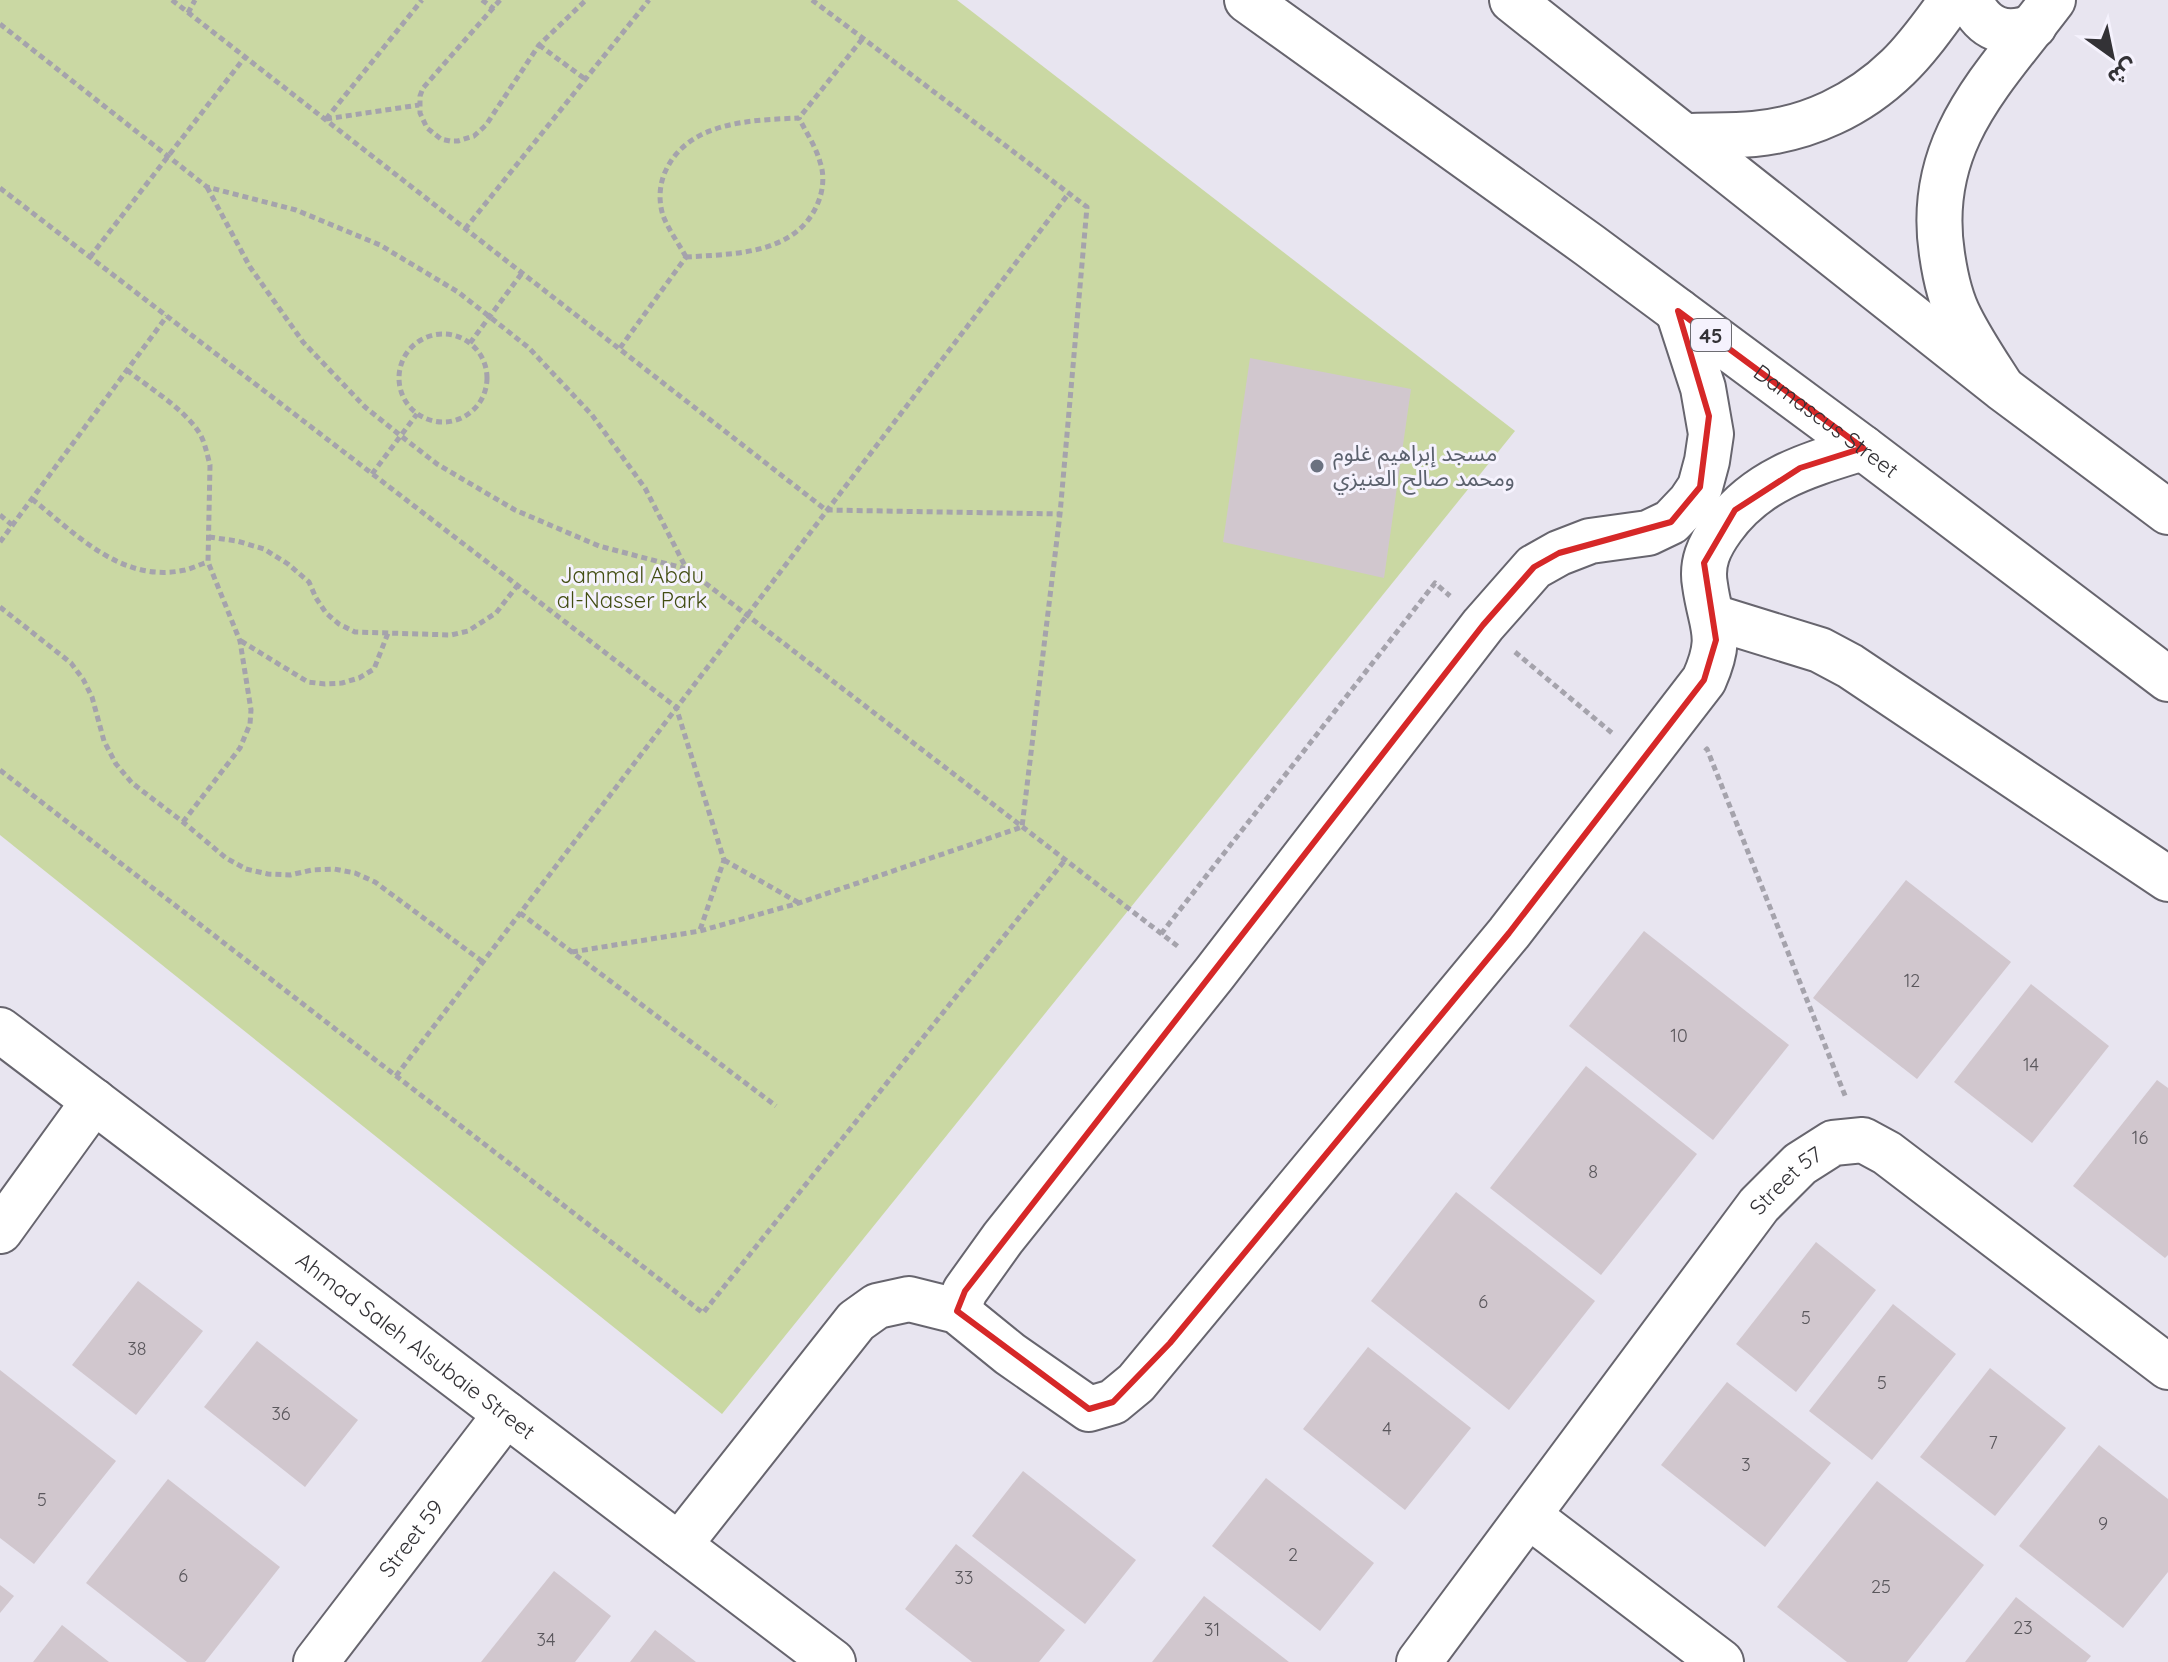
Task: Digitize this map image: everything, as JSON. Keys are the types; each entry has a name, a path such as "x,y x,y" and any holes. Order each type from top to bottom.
{"street":[{"name":"Damascus Street","path":"1247,0 1678,311 2168,679"},
{"path":"1512,0 2002,388 2168,512"},
{"path":"1686,136 1756,134 1800,126 1841,109 1874,88 1900,66 1952,0"},
{"path":"1970,0 1976,13 1997,30 2022,31 2044,13"},
{"path":"2002,388 1958,316 1945,274 1939,236 1939,204 1945,169 1966,117 2044,13"},
{"path":"957,1311 965,1291 987,1260 1214,974 1483,625 1534,567 1590,541 1648,533 1671,522 1690,502 1700,487 1711,434 1703,388 1678,311"},
{"path":"1708,601 1704,563 1714,539 1735,510 1772,482 1800,468 1863,448"},
{"path":"679,1545 856,1321 877,1306 909,1299 957,1311 1010,1354 1089,1409 1113,1402 1136,1383 1509,933 1704,680 1713,659 1716,640 1700,569 1680,545 1648,533"},
{"path":"1708,601 1850,666 2168,879"},
{"name":"Ahmad Saleh Alsubaie Street","path":"0,1030 833,1662"},
{"path":"0,1231 94,1101"},
{"path":"1863,1140 1887,1153 2168,1367"},
{"name":"Street 57","path":"1419,1662 1759,1205 1800,1164 1833,1143 1863,1140"},
{"name":"Street 59","path":"316,1662 506,1414"},
{"path":"1529,1516 1721,1662"}],"path":[{"path":"172,0 826,510 1060,514"},
{"path":"188,13 195,0"},
{"path":"326,119 422,0"},
{"path":"482,0 494,9"},
{"path":"500,0 428,81 420,96 420,113 427,128 441,139 458,141 474,136 486,125 539,45 586,0"},
{"path":"465,229 649,0"},
{"path":"812,0 1087,207 1060,514 1022,827"},
{"path":"0,24 207,187 296,210 380,245 458,292 490,317 529,348 592,415 645,488 687,569"},
{"path":"686,257 660,205 662,177 677,152 700,135 748,120 799,118 863,38"},
{"path":"539,45 585,79"},
{"path":"90,257 245,57"},
{"path":"326,119 419,105"},
{"path":"686,257 734,254 780,243 804,226 819,201 823,174 820,160 799,118"},
{"path":"207,187 250,267 303,342 365,407 401,436 437,464 515,510 599,546 687,569 1214,974"},
{"path":"0,188 676,707 724,860 700,931"},
{"path":"396,1076 1069,193"},
{"path":"620,348 686,257"},
{"path":"470,343 522,273"},
{"path":"0,542 167,316"},
{"path":"452,334 470,343 481,354 487,368 483,398 461,418 446,422 431,421 417,414 404,399 399,380 403,360 415,344 432,335 452,334"},
{"path":"127,370 181,412 201,435 210,465 208,562 240,641 251,710 250,724 240,748 183,822"},
{"path":"372,474 417,414"},
{"path":"32,499 107,558 131,568 157,572 184,570 208,562"},
{"path":"0,515 12,525"},
{"path":"209,537 264,549 288,564 309,582 326,613 355,632 451,635 468,631 496,613 517,586"},
{"path":"1161,934 1435,583 1641,758"},
{"path":"0,607 71,663 92,697 104,741 116,764 132,783 226,858 246,869 268,874 290,875 334,869 355,873 375,882 483,962"},
{"path":"240,641 308,682 325,684 359,678 374,669 388,633"},
{"path":"1697,757 1707,749 1863,1140"},
{"path":"0,770 703,1313 1065,860"},
{"path":"572,952 700,931 799,903 1022,827"},
{"path":"724,860 799,903"},
{"path":"520,913 776,1106"}],"highlighted area":[{"path":"1678,311 1863,448 1800,468 1735,510 1704,563 1716,640 1704,680 1509,933 1170,1343 1113,1402 1089,1409 957,1311 965,1291 1483,625 1534,567 1559,553 1671,522 1700,487 1709,416"}],"green space":[{"name":"Jammal Abdu al-Nasser Park","path":"0,0 957,0 1515,431 722,1414 0,835"}],"building":[{"name":"مسجد إبراهيم غلوم ومحمد صالح العنيزي","path":"1250,358 1411,389 1384,578 1223,542"},
{"path":"1906,880 2011,962 1917,1079 1813,998"},
{"path":"1644,931 1789,1045 1713,1140 1569,1026"},
{"path":"2031,984 2109,1046 2032,1143 1954,1082"},
{"path":"1586,1066 1697,1154 1601,1275 1490,1188"},
{"path":"2157,1080 2168,1088 2168,1255 2165,1258 2073,1186"},
{"path":"1456,1192 1595,1301 1509,1410 1371,1301"},
{"path":"1816,1242 1876,1290 1796,1392 1736,1344"},
{"path":"138,1281 203,1331 136,1415 72,1365"},
{"path":"1893,1304 1956,1354 1872,1460 1809,1411"},
{"path":"257,1341 358,1420 305,1487 204,1407"},
{"path":"1368,1347 1471,1428 1405,1510 1303,1429"},
{"path":"1990,1368 2066,1428 1995,1516 1920,1457"},
{"path":"0,1370 116,1461 34,1564 0,1538"},
{"path":"1727,1382 1831,1463 1765,1547 1661,1465"},
{"path":"2099,1445 2168,1499 2168,1572 2123,1628 2019,1546"},
{"path":"1023,1471 1136,1560 1085,1624 972,1536"},
{"path":"1266,1478 1374,1563 1320,1631 1212,1546"},
{"path":"168,1479 280,1567 205,1662 187,1662 86,1583"},
{"path":"1877,1481 1984,1565 1907,1662 1847,1662 1777,1607"},
{"path":"956,1544 1065,1630 1039,1662 972,1662 905,1609"},
{"path":"554,1571 611,1616 575,1662 481,1662"},
{"path":"0,1585 14,1596 0,1613"},
{"path":"1204,1596 1289,1662 1152,1662"},
{"path":"2016,1597 2091,1656 2086,1662 1965,1662"},
{"path":"62,1625 109,1662 33,1662"},
{"path":"655,1630 696,1662 630,1662"}],"place":[{"name":"مسجد إبراهيم غلوم ومحمد صالح العنيزي","path":"1317,466"}]}
